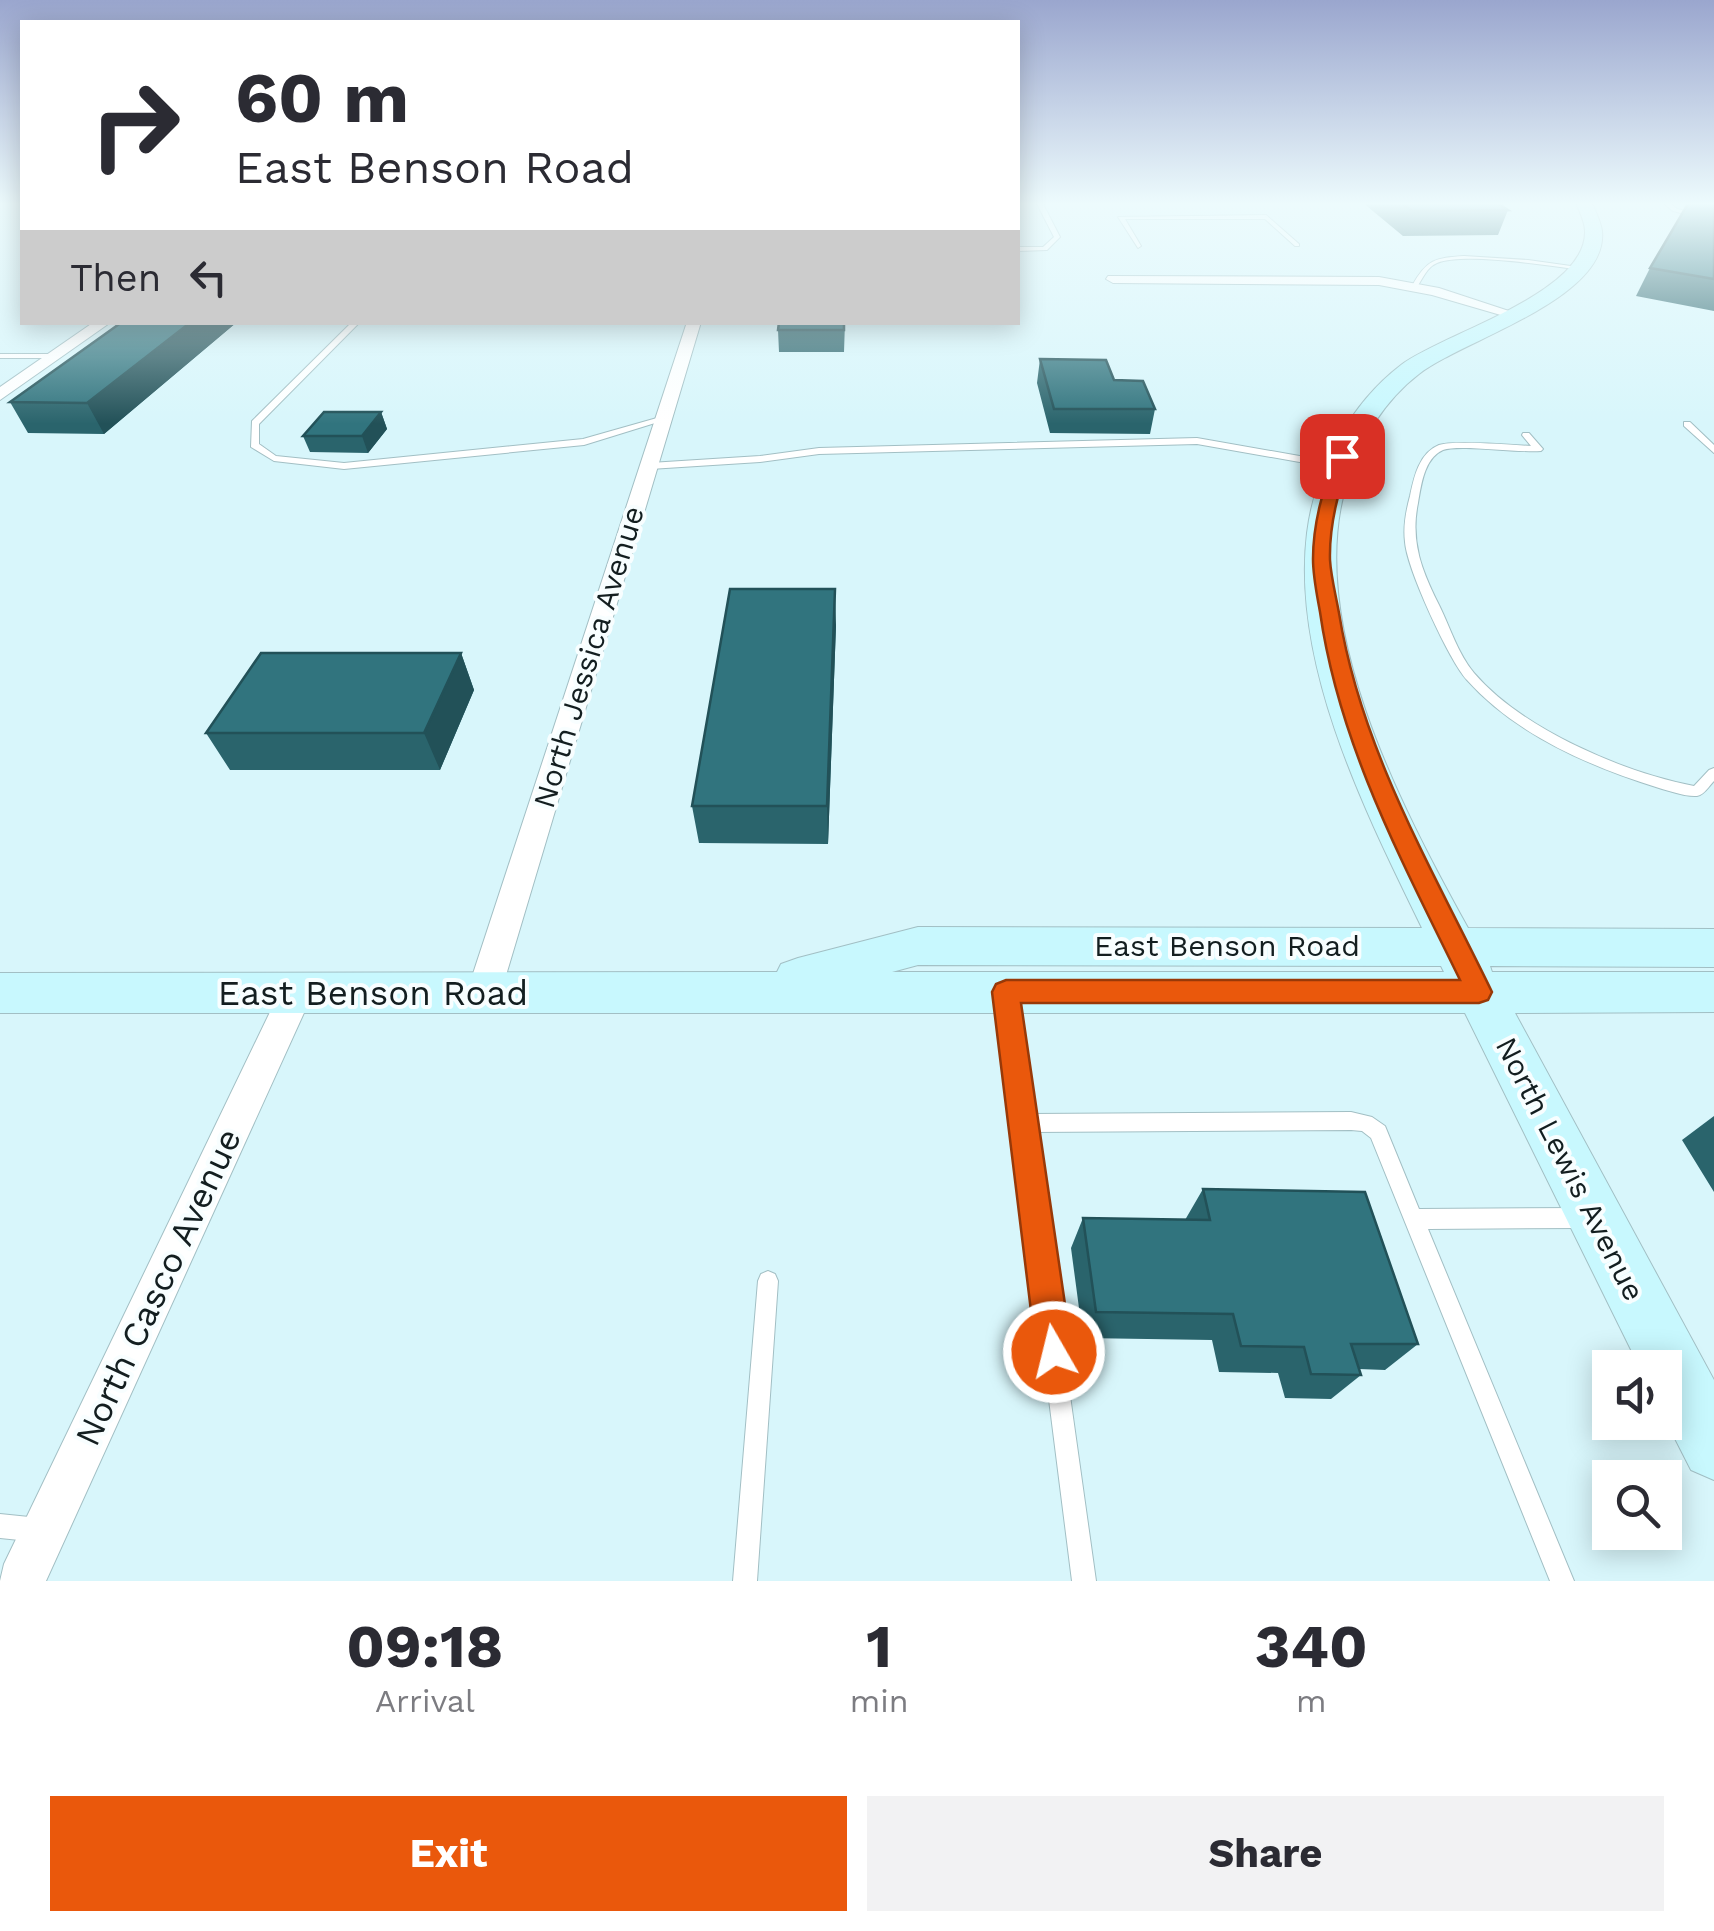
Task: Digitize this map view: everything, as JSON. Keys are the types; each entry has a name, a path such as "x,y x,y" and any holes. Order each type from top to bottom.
{"street":[{"name":"North Lewis Avenue","path":"1573,276 1550,295 1454,341 1411,369 1366,414 1339,466 1326,506 1321,561 1337,665 1351,715 1385,801 1714,1447"},
{"path":"1113,280 1340,279 1414,286 1511,314"},
{"path":"0,394 100,325"},
{"name":"North Jessica Avenue","path":"484,992 693,325"},
{"name":"East Benson Road","path":"746,992 918,946 1468,969 1714,992"},
{"name":"East Benson Road","path":"0,993 1006,992 1468,969 1714,948"},
{"name":"North Casco Avenue","path":"20,1581 296,994"}],"lane":[{"path":"1414,286 1421,276"},
{"path":"354,325 255,423 254,444 274,458 344,466 584,442 664,418"},
{"path":"0,344 0,356 56,356"},
{"path":"1687,424 1714,450"},
{"path":"1526,435 1538,450 1446,446 1433,450 1424,462 1414,499 1409,554 1468,674 1517,717 1630,776 1664,787 1697,791 1714,773"},
{"path":"650,466 760,460 818,450 1197,441 1339,466"},
{"path":"1006,992 1084,1581"},
{"path":"1023,1123 1366,1123 1386,1144 1562,1581"},
{"path":"1416,1219 1596,1218"},
{"path":"745,1581 768,1282"},
{"path":"0,1526 44,1530"}],"building":[{"path":"118,325 187,325 87,403 10,402"},
{"path":"779,325 844,325 844,330 778,330"},
{"path":"1040,359 1106,360 1114,380 1143,381 1155,409 1054,409"},
{"path":"324,412 381,412 362,436 303,436"},
{"path":"730,589 835,589 827,806 692,806"},
{"path":"261,653 461,653 424,733 206,733"},
{"path":"1203,1189 1365,1192 1418,1344 1351,1344 1361,1375 1311,1374 1304,1347 1241,1346 1233,1314 1096,1312 1083,1218 1210,1220"}],"route":[{"path":"1054,1352 1006,992 1479,992 1385,801 1351,715 1337,665 1321,561 1326,506 1342,456"}]}
